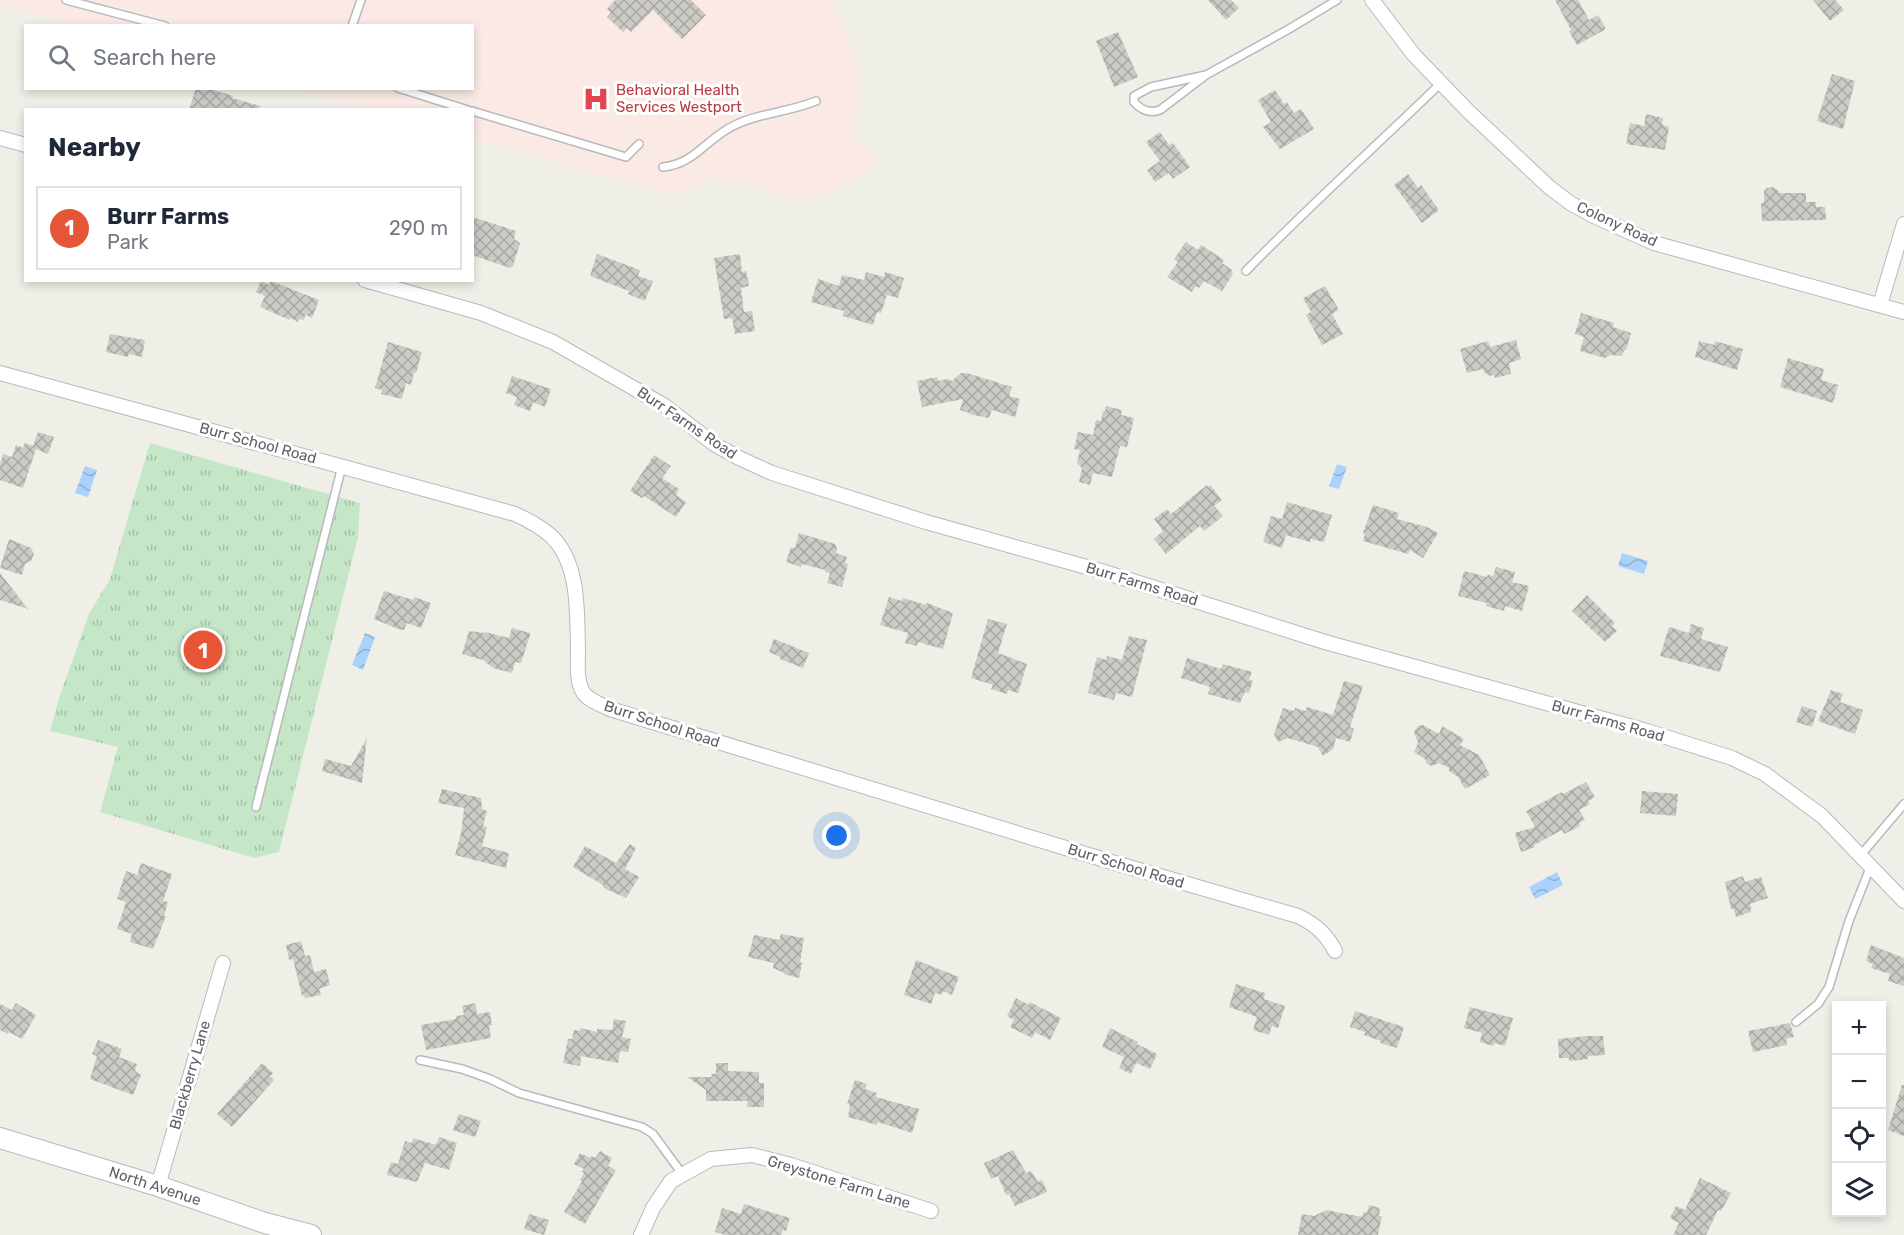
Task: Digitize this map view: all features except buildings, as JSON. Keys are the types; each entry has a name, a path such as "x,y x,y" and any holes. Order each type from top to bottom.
{"street":[{"name":"Colony Road","path":"1372,0 1414,55 1469,112 1549,187 1570,202 1594,216 1654,243 1904,312"},
{"path":"0,138 24,144"},
{"path":"1880,305 1904,224"},
{"name":"Burr Farms Road","path":"372,282 481,313 553,342 665,406 714,444 772,473 926,522 1101,571 1325,642 1636,728 1732,758 1765,774 1822,816 1904,901"},
{"name":"Burr School Road","path":"0,373 515,514 551,536 566,557 577,610 579,682 589,699 610,709 843,781 1298,916 1318,928 1335,951"},
{"name":"Blackberry Lane","path":"158,1186 223,963"},
{"name":"North Avenue","path":"0,1138 158,1186 265,1229 311,1235"},
{"name":"Greystone Farm Lane","path":"641,1235 652,1208 671,1181 711,1159 752,1155 791,1165 931,1211"}],"lane":[{"path":"66,0 157,24"},
{"path":"353,24 361,0"},
{"path":"1206,75 1151,87 1134,96 1134,102 1145,111 1153,113 1160,110 1206,75 1337,0"},
{"path":"1246,271 1302,214 1441,83"},
{"path":"404,90 462,108"},
{"path":"663,167 687,161 714,138 746,121 799,108 816,101"},
{"path":"474,112 626,157 639,144"},
{"path":"256,807 342,466"},
{"path":"1860,856 1904,804"},
{"path":"1796,1022 1818,1004 1829,987 1849,921 1870,868"},
{"path":"420,1060 490,1078 519,1094 642,1127 653,1134 683,1175"}],"shaded area":[{"name":"Behavioral Health Services Westport","path":"0,0 832,0 836,5 859,72 858,109 852,132 859,146 876,150 874,167 836,191 801,201 717,178 671,195 474,138 474,108 368,108 300,90 474,90 474,24 66,24 0,4"}],"green space":[{"path":"150,443 360,503 358,537 279,852 254,858 100,812 118,747 50,731 59,698 89,614 110,579"}],"water":[{"path":"1337,464 1347,467 1339,489 1329,486"},
{"path":"85,466 97,470 88,497 75,493"},
{"path":"1622,553 1648,561 1644,574 1618,566"},
{"path":"365,633 375,637 363,670 352,665"},
{"path":"1557,872 1563,885 1535,899 1529,887"}],"place":[{"name":"Behavioral Health Services Westport","path":"596,99"},
{"name":"Burr Farms","path":"203,650"}]}
